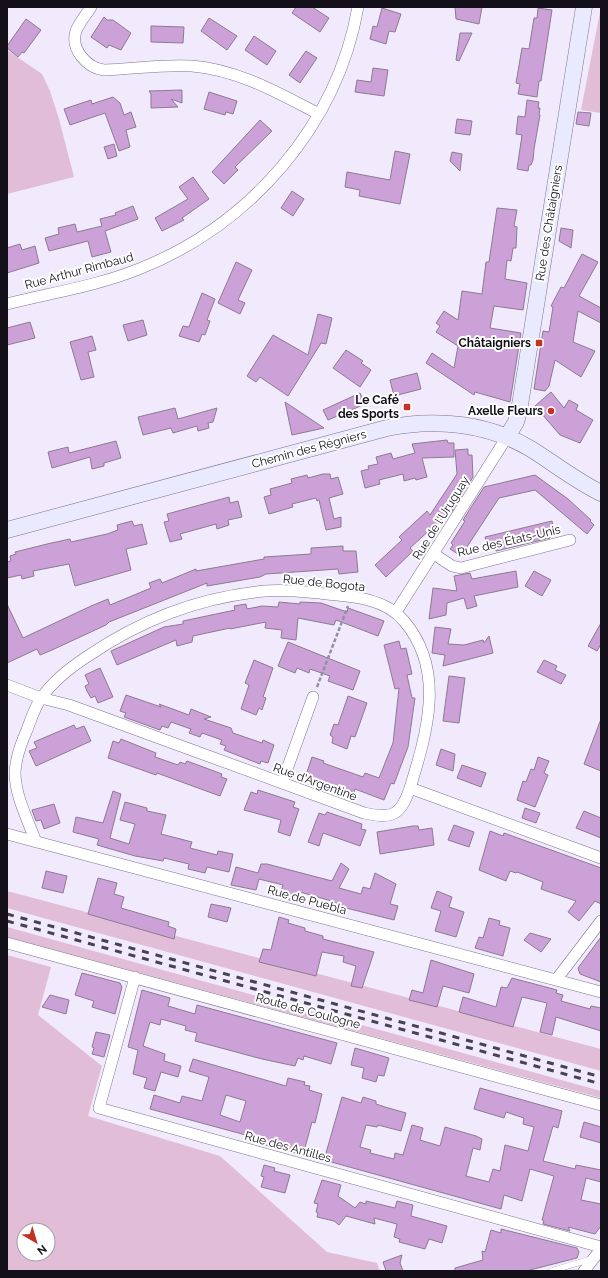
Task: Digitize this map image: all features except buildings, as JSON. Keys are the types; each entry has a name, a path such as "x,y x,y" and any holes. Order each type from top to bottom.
{"main road":[{"name":"Rue des Châtaigniers","path":"507,437 516,422 519,411 584,7"},
{"name":"Chemin des Régniers","path":"7,530 401,425 423,423 453,424 477,428 507,437 531,449 580,482 601,493"}],"street":[{"path":"91,7 76,32 75,38 80,55 94,68 104,70 181,66 214,69 243,77 268,87 319,114"},
{"name":"Rue Arthur Rimbaud","path":"7,304 133,271 158,261 199,239 233,215 268,183 296,150 319,114 339,73 358,7"},
{"name":"Rue de l'Uruguay","path":"396,612 507,437"},
{"name":"Rue des États-Unis","path":"434,554 452,566 461,568 570,540"},
{"name":"Rue de Bogota","path":"36,842 19,795 15,770 23,738 41,698 56,681 73,666 108,642 135,627 180,609 218,599 267,591 299,591 351,597 373,602 396,612 411,629 424,656 429,681 429,711 425,737 410,788"},
{"name":"Rue d'Argentine","path":"7,685 41,698 69,705 356,811 380,816 393,815 403,806 410,788"},
{"path":"282,783 313,697"},
{"path":"410,788 601,858"},
{"name":"Rue de Puebla","path":"7,834 601,992"},
{"path":"556,980 601,921"},
{"name":"Route de Coulogne","path":"7,943 601,1105"},
{"name":"Rue des Antilles","path":"135,977 99,1108 599,1251"},
{"path":"584,1271 599,1251"}],"lane":[{"path":"551,1271 599,1251"}],"path":[{"path":"313,697 351,597"}],"shaded area":[{"path":"601,7 601,113 581,110"},
{"path":"7,50 42,74 50,91 59,119 74,177 7,194"},
{"path":"7,891 601,1049 601,1071 7,908"},
{"path":"7,927 601,1091 601,1098 7,937"},
{"path":"7,955 51,967 38,1015 102,1066 88,1116 220,1156 327,1252 377,1263 380,1271 7,1271"}],"railway":[{"path":"7,914 601,1077"},
{"path":"7,921 601,1084"}],"place":[{"name":"Châtaigniers","path":"539,343"},
{"name":"Le Café des Sports","path":"407,407"},
{"name":"Axelle Fleurs","path":"551,411"}]}
